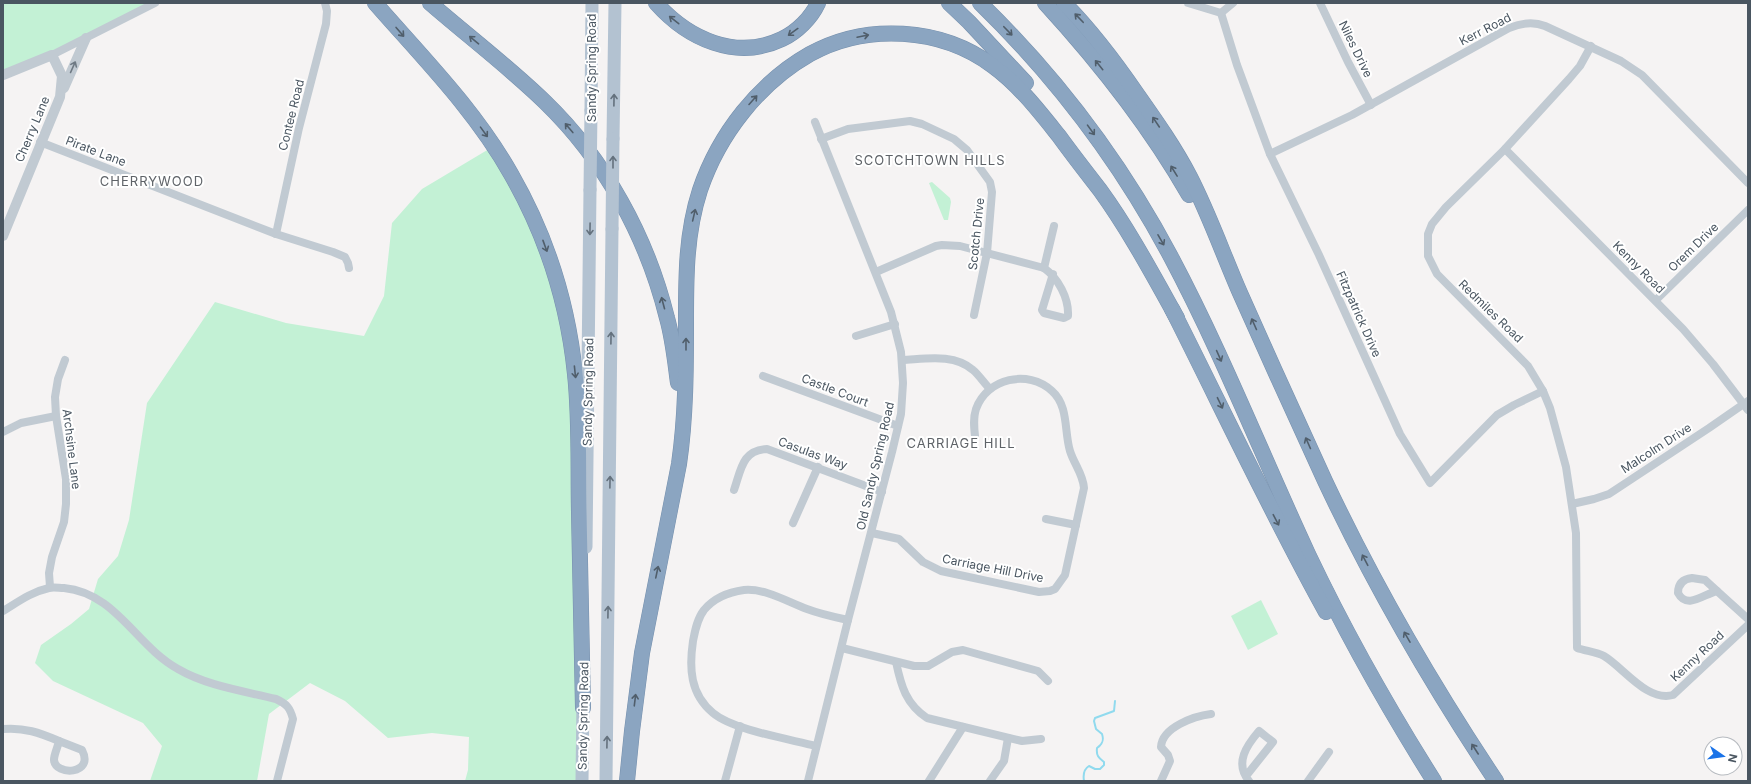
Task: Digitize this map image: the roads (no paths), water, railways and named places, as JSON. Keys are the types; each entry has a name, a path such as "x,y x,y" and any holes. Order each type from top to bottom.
{"highway":[{"path":"374,3 455,94 494,146 527,203 554,270 565,309 575,376 583,708"},
{"path":"430,3 524,83 568,127 607,178 636,229 660,292 668,319 674,353 679,412 674,494"},
{"path":"656,3 674,21 703,38 732,48 746,49 761,47 787,37 809,18 818,3"},
{"path":"949,3 969,22 1022,79 1081,152 1106,188 1131,229 1177,318 1268,504 1298,561 1328,615 1391,710"},
{"path":"980,3 1012,36 1066,97 1123,175 1171,256 1198,309 1309,557 1361,658 1434,781"},
{"path":"1045,3 1103,70 1160,148 1211,234 1354,540 1433,680 1496,781"},
{"path":"1064,3 1087,27 1114,61 1170,142 1191,179 1239,292"},
{"path":"627,781 642,653 680,464 685,413 686,278 689,241 700,191 714,157 736,121 760,92 772,81 801,60 832,44 869,35 903,34 922,36 957,46 992,64 1024,93 1101,191 1149,268 1177,318"}],"main road":[{"name":"Sandy Spring Road","path":"582,781 587,524 592,3"},
{"name":"Sandy Spring Road","path":"606,781 615,3"}],"street":[{"path":"3,75 52,55 155,3"},
{"name":"Contee Road","path":"276,234 299,128 326,24 327,11 325,3"},
{"path":"1188,3 1220,13 1233,3"},
{"name":"Niles Drive","path":"1320,3 1348,62 1371,105"},
{"name":"Fitzpatrick Drive","path":"1220,13 1237,65 1270,154 1328,275 1397,428 1430,483 1497,415 1514,404 1543,391"},
{"name":"Kerr Road","path":"1270,154 1371,105 1509,28 1529,23 1540,24 1591,46 1621,61 1642,75 1748,183"},
{"path":"60,97 86,38"},
{"name":"Redmiles Road","path":"1577,648 1577,567 1572,504 1566,467 1550,408 1543,391 1528,366 1516,351 1452,291 1437,274 1428,256 1428,234 1432,224 1446,207 1505,149 1580,66 1591,46"},
{"name":"Cherry Lane","path":"3,236 40,142 60,97 62,76 52,55"},
{"name":"Scotch Drive","path":"821,139 848,130 904,121 922,124 963,145 991,184 992,192 987,253 974,315"},
{"name":"Old Sandy Spring Road","path":"808,781 848,620 872,533 898,426 903,394 902,360 895,324 876,272 815,122"},
{"name":"Pirate Lane","path":"40,142 276,234 333,252 344,257 349,268"},
{"name":"Kenny Road","path":"1505,149 1656,300 1697,344 1747,405"},
{"name":"Orem Drive","path":"1656,300 1748,210"},
{"path":"1044,268 1054,226"},
{"path":"876,272 929,249 942,245 960,246 1044,268 1053,274 1059,283 1066,303 1068,316 1064,318 1044,313 1042,310 1053,274"},
{"path":"856,336 895,324"},
{"path":"902,360 941,358 955,360 974,370 990,389 980,400 976,409 974,417 975,436"},
{"name":"Archsine Lane","path":"50,587 48,573 64,522 66,504 66,479 56,416 55,396 58,379 65,360"},
{"name":"Castle Court","path":"763,376 898,426"},
{"name":"Carriage Hill Drive","path":"872,533 899,540 923,562 940,571 1039,592 1055,589 1065,574 1084,494 1084,482 1070,450 1065,418 1057,397 1046,387 1025,379 1007,380 990,389"},
{"name":"Malcolm Drive","path":"1572,504 1609,494 1747,405"},
{"path":"3,432 21,423 56,416"},
{"name":"Casulas Way","path":"734,490 745,459 752,452 767,449 882,492"},
{"path":"793,523 818,467"},
{"path":"1046,519 1076,526"},
{"path":"3,611 27,596 50,587 72,589 93,596 117,613 157,656 185,673 199,680 276,699 285,703 290,709 294,719 277,781"},
{"path":"816,746 740,726 728,722 712,713 700,698 694,685 691,669 692,652 697,625 705,610 716,600 727,594 751,590 768,594 820,614 848,620"},
{"path":"1717,591 1748,619"},
{"name":"Kenny Road","path":"1577,648 1603,655 1641,687 1668,696 1673,695 1748,625"},
{"path":"842,648 914,666 928,666 952,652 963,650 1038,671 1048,681"},
{"path":"896,662 902,687 908,700 916,711 927,718 1022,741 1041,739"},
{"path":"1161,781 1170,761 1168,755 1162,747 1164,737 1182,723 1197,716 1210,714"},
{"path":"725,781 740,726"},
{"path":"928,781 963,727"},
{"path":"3,729 18,728 30,730 59,741"},
{"path":"1259,731 1273,742 1247,778 1242,762 1244,753 1248,743 1259,731"},
{"path":"990,781 1004,761 1008,738"},
{"path":"1308,781 1329,752"}],"waterway":[{"path":"1084,781 1084,772 1087,767 1089,766 1095,769 1100,769 1104,765 1104,762 1097,753 1097,748 1101,745 1103,736 1096,729 1094,721 1095,718 1114,711 1115,701"}],"district":[{"name":"SCOTCHTOWN HILLS","path":"930,160"},
{"name":"CHERRYWOOD","path":"152,181"},
{"name":"CARRIAGE HILL","path":"961,443"}]}
